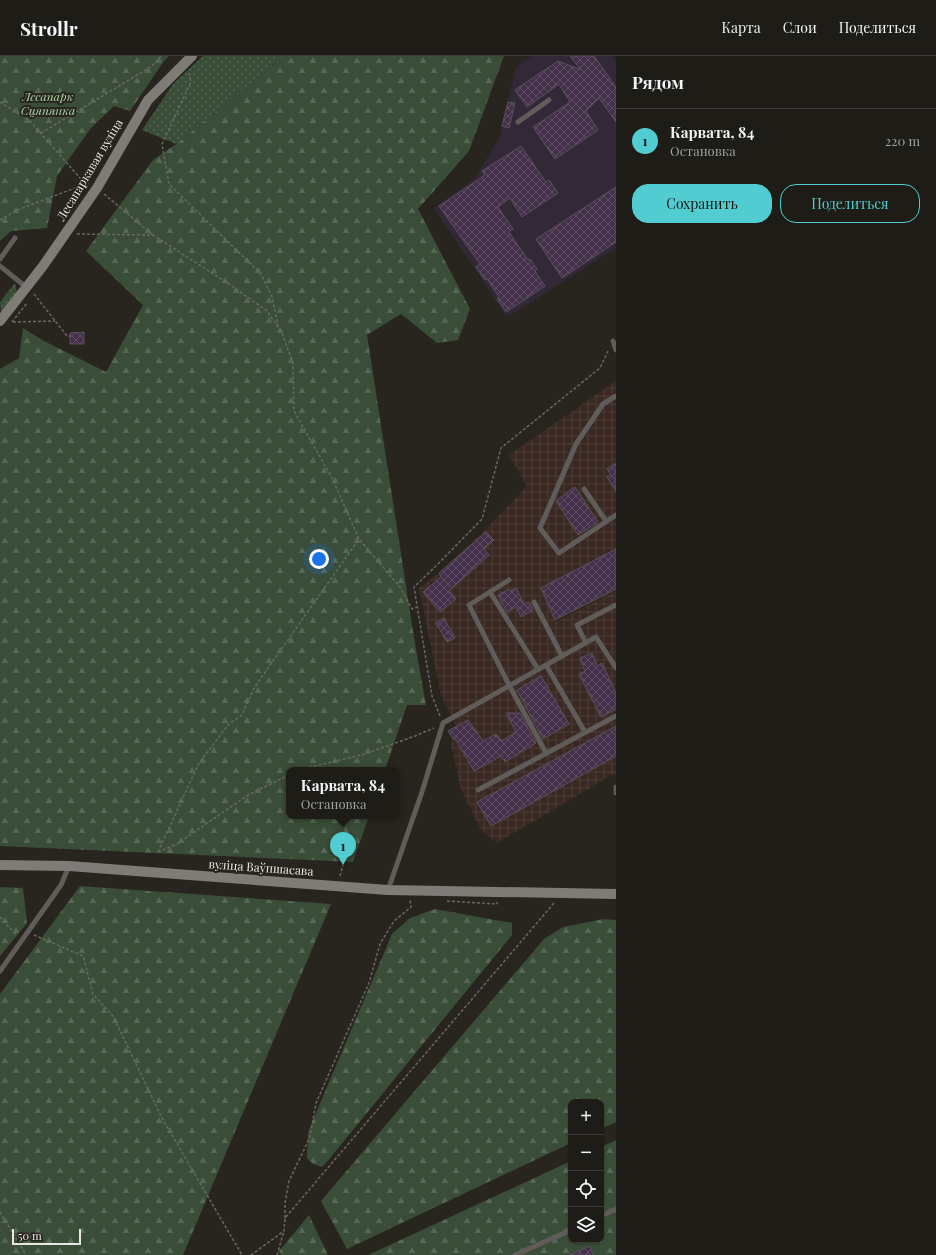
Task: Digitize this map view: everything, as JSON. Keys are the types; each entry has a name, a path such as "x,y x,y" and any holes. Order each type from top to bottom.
{"main road":[{"name":"Лесапаркавая вуліца","path":"0,321 31,290 65,235 97,188 148,100 189,58"},
{"name":"вуліца Ваўпшасава","path":"0,865 69,866 388,890 616,894"}],"lane":[{"path":"518,122 550,100"},
{"path":"0,259 15,238"},
{"path":"0,266 31,290"},
{"path":"613,341 616,350"},
{"path":"616,396 603,404 576,444 540,528 559,553 616,514"},
{"path":"584,489 606,521"},
{"path":"509,580 469,605 509,685 546,753"},
{"path":"490,592 538,669"},
{"path":"534,602 562,656"},
{"path":"586,643 577,625 616,605"},
{"path":"388,890 422,792 443,724 509,685 596,637 616,668"},
{"path":"546,664 585,732"},
{"path":"478,790 616,716"},
{"path":"616,787 616,793"},
{"path":"0,971 61,884 69,866"},
{"path":"604,1215 616,1209"},
{"path":"515,1255 568,1231"}],"path":[{"path":"41,133 152,66 160,56"},
{"path":"189,58 191,82 162,144 168,184 261,274 272,297 278,327"},
{"path":"0,102 30,121 80,178 97,188 154,235 267,311 282,333 293,363 294,411 332,478 359,539 400,587 412,609 417,607"},
{"path":"0,220 17,210 75,188"},
{"path":"65,235 91,233 154,235"},
{"path":"31,290 67,336 70,336"},
{"path":"13,322 56,320"},
{"path":"312,767 365,754 443,724 432,696 414,587 482,519 501,448 600,368 613,341"},
{"path":"286,776 248,795 177,844 158,852 199,762 229,724 242,715 254,688 359,539"},
{"path":"285,1218 561,894"},
{"path":"277,1255 284,1232 285,1203 289,1181 310,1136 316,1103 369,983 380,944 394,921 411,907 410,899"},
{"path":"442,901 497,904"},
{"path":"0,916 4,919 20,942"},
{"path":"28,932 83,956 93,994 113,1016 162,1118 242,1255"},
{"path":"0,1212 26,1255"},
{"path":"251,1255 284,1232"}],"shaded area":[{"path":"532,56 612,56 616,62 616,248 512,314 506,315 434,208 475,178 499,138 516,67"},
{"path":"616,381 616,589 553,617 556,622 616,590 616,776 613,774 497,843 481,830 461,789 451,745 453,739 448,731 456,726 441,695 419,588 439,573 488,527 527,486 509,455"}],"green space":[{"name":"Лесапарк Сцяпянка","path":"0,56 169,56 130,111 114,106 91,128 57,176 47,228 11,231 0,241"},
{"path":"203,56 285,56 176,144 142,130 173,84"},
{"path":"285,56 504,56 469,151 418,209 470,309 458,340 437,343 401,314 367,335 415,644 426,705 407,705 386,767 286,767 286,819 368,819 353,862 0,846 0,369 19,358 23,328 44,341 106,372 143,305 86,251 153,160 176,144"},
{"path":"15,283 17,292 1,313 0,302"},
{"path":"80,886 331,904 183,1255 0,1255 0,994"},
{"path":"0,887 23,888 27,923 0,956"},
{"path":"435,909 512,923 512,935 330,1158 322,1167 313,1164 307,1158 308,1132 392,934 410,918"},
{"path":"604,919 616,920 616,1122 604,1128 604,1099 568,1099 568,1144 347,1249 321,1201 544,939 563,927"},
{"path":"616,1140 616,1255 368,1255 568,1162 568,1243 604,1243 604,1146"},
{"path":"309,1215 328,1255 281,1255 279,1251"}],"building":[{"path":"570,56 594,56 616,87 616,122 599,98 586,111 598,130 555,159 533,127 570,102 559,84 527,107 515,90 558,61 581,70"},
{"path":"508,102 515,103 509,128 502,126"},
{"path":"521,146 546,182 549,180 558,193 522,217 510,198 498,207 513,229 509,232 528,260 530,259 537,269 535,271 545,286 506,312 497,299 499,297 487,279 485,280 476,267 480,264 439,206 485,175 482,171"},
{"path":"616,187 616,242 562,278 536,239"},
{"path":"84,332 84,344 70,344 70,333"},
{"path":"616,463 616,491 607,477 611,474 607,469"},
{"path":"575,487 598,522 578,535 556,501"},
{"path":"486,532 494,540 484,549 489,555 449,591 456,599 440,612 423,592 441,577 439,573"},
{"path":"616,549 616,589 555,620 541,588"},
{"path":"516,588 524,604 529,602 533,610 521,617 516,607 507,612 498,595 509,589 510,591"},
{"path":"444,618 455,638 447,642 436,623"},
{"path":"592,653 597,666 602,663 616,693 616,709 601,717 579,674 585,671 580,658"},
{"path":"541,676 569,724 543,739 517,690"},
{"path":"506,713 520,713 536,743 505,762 501,756 474,771 455,738 453,739 448,731 468,720 483,741 496,734 502,741 516,732"},
{"path":"616,726 616,756 491,826 477,802"},
{"path":"590,1246 593,1255 569,1255"}],"place":[{"name":"Карвата, 84","path":"343,865"}]}
